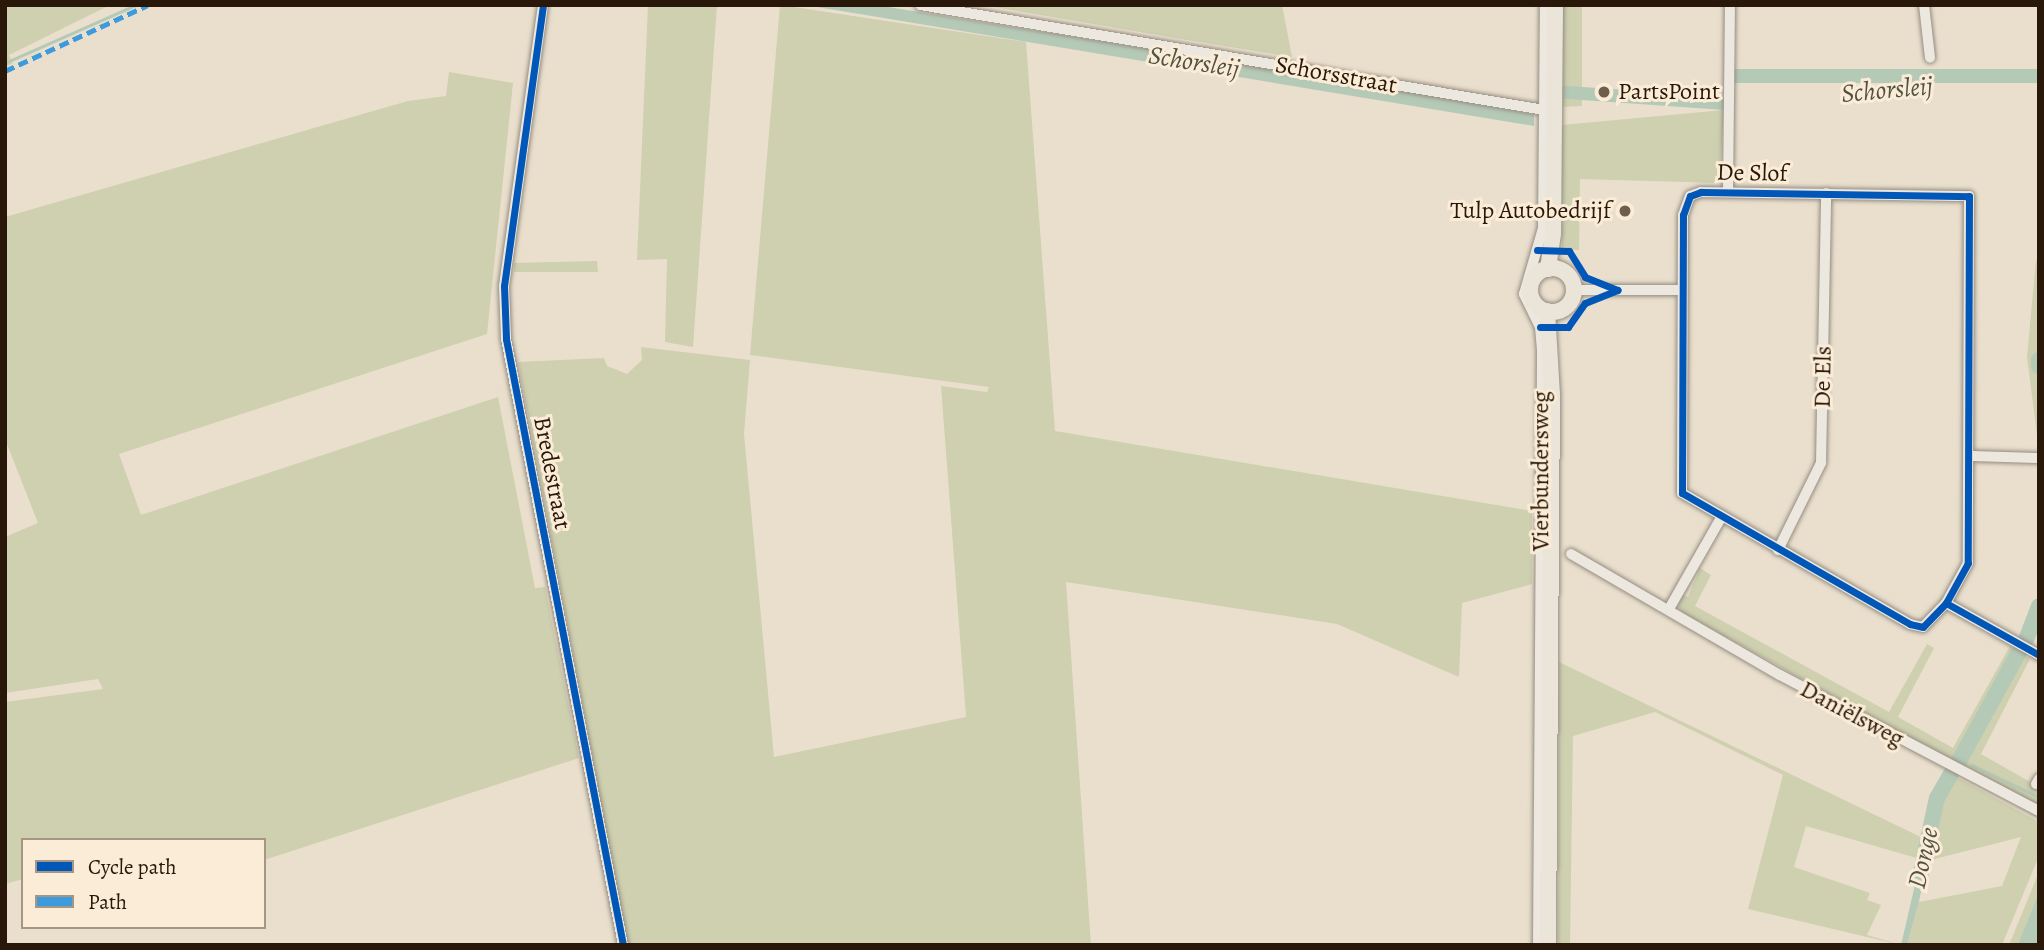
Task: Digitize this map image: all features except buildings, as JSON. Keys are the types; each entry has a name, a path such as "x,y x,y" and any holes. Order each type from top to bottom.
{"main road":[{"path":"1554,269 1535,276 1531,289 1535,303 1553,311 1570,303 1574,290 1554,269 1555,5"},
{"name":"Vierbundersweg","path":"1548,945 1543,904 1544,741 1547,393 1553,311"}],"street":[{"name":"Bredestraat","path":"543,5 504,286 506,339 623,945"},
{"name":"Schorsstraat","path":"920,5 1544,110"},
{"name":"Vierbundersweg","path":"1545,5 1543,228 1524,295 1540,327 1547,393"},
{"path":"1728,192 1730,5"},
{"path":"1924,5 1930,58"},
{"name":"De Slof","path":"1701,192 1728,192 1969,196 1968,563 1946,603 1923,627 1910,624 1685,498 1678,484 1685,205 1701,192"},
{"name":"De Els","path":"1778,550 1821,463 1826,193"},
{"path":"1574,290 1681,290"},
{"path":"1970,457 2039,458"},
{"path":"1669,609 1721,518"},
{"name":"Daniëlsweg","path":"1571,554 1792,681 2039,811"},
{"path":"1946,603 2039,655"},
{"name":"Vierbundersweg","path":"1538,945 1543,904"}],"shaded area":[{"path":"5,5 110,5 9,55 13,63 5,67"},
{"path":"648,5 717,5 693,347 665,342 667,259 637,260"},
{"path":"780,5 1026,42 1055,431 1532,511 1532,584 1462,603 1459,677 1337,624 1066,582 1091,945 628,945 518,362 604,358 607,366 627,374 642,360 641,347 750,360 744,434 774,757 966,717 941,386 987,392 989,387 750,355"},
{"path":"983,5 1282,5 1292,57 1175,38"},
{"path":"1563,5 1582,5 1582,106 1560,107"},
{"path":"449,72 513,83 487,334 119,454 141,515 498,397 535,588 545,587 579,758 266,859 266,838 21,838 21,880 5,884 5,702 103,689 98,679 5,693 5,537 38,523 5,439 5,217 408,101 446,96"},
{"path":"1724,110 1719,183 1580,179 1579,250 1562,249 1562,125"},
{"path":"2036,260 2039,260 2039,451 2027,357"},
{"path":"597,261 598,272 514,272 514,263"},
{"path":"1700,568 1711,575 1695,606 1889,712 1927,644 1934,648 1898,717 1953,748 2010,646 2030,659 1981,754 2039,787 2039,810 1681,612 1677,602 1681,594 1688,597"},
{"path":"1559,662 1929,841 1940,793 1951,774 2039,822 2039,856 2002,945 1907,945 1919,902 2002,886 2021,837 1927,861 1806,826 1794,867 1870,893 1867,900 1881,905 1867,935 1901,945 1748,909 1783,775 1655,712 1573,736 1570,945 1558,945"},
{"path":"2039,872 2039,892 2018,945 2009,945"}],"water":[{"path":"805,5 882,6 1379,86 1534,114 1534,126"},
{"path":"1732,69 2039,69 2039,83 1732,83"},
{"path":"1561,86 1725,97 1724,110 1560,99"},
{"path":"1921,859 1927,861 1919,902 1907,945 1901,945"},
{"path":"2039,892 2039,945 2018,945 2019,942"}],"waterway":[{"name":"Schorsleij","path":"5,63 135,5"},
{"name":"Donge","path":"2039,360 2039,366"},
{"name":"Donge","path":"2026,640 2039,606"},
{"name":"Donge","path":"1958,763 2019,652"},
{"path":"1972,765 2039,797"},
{"name":"Donge","path":"1919,881 1937,798 1951,774"}],"marked path":[{"path":"5,71 148,5"}],"cycle path":[{"path":"543,5 504,286 506,339 623,945"},
{"path":"1946,603 1923,627 1910,624 1682,493 1683,215 1690,196 1701,192 1969,196 1968,563 1946,603 2039,655"},
{"path":"1537,250 1569,251 1585,277 1618,290"},
{"path":"1540,327 1568,327 1585,303 1618,290"}],"place":[{"name":"PartsPoint","path":"1604,92"},
{"name":"Tulp Autobedrijf","path":"1625,211"}]}
